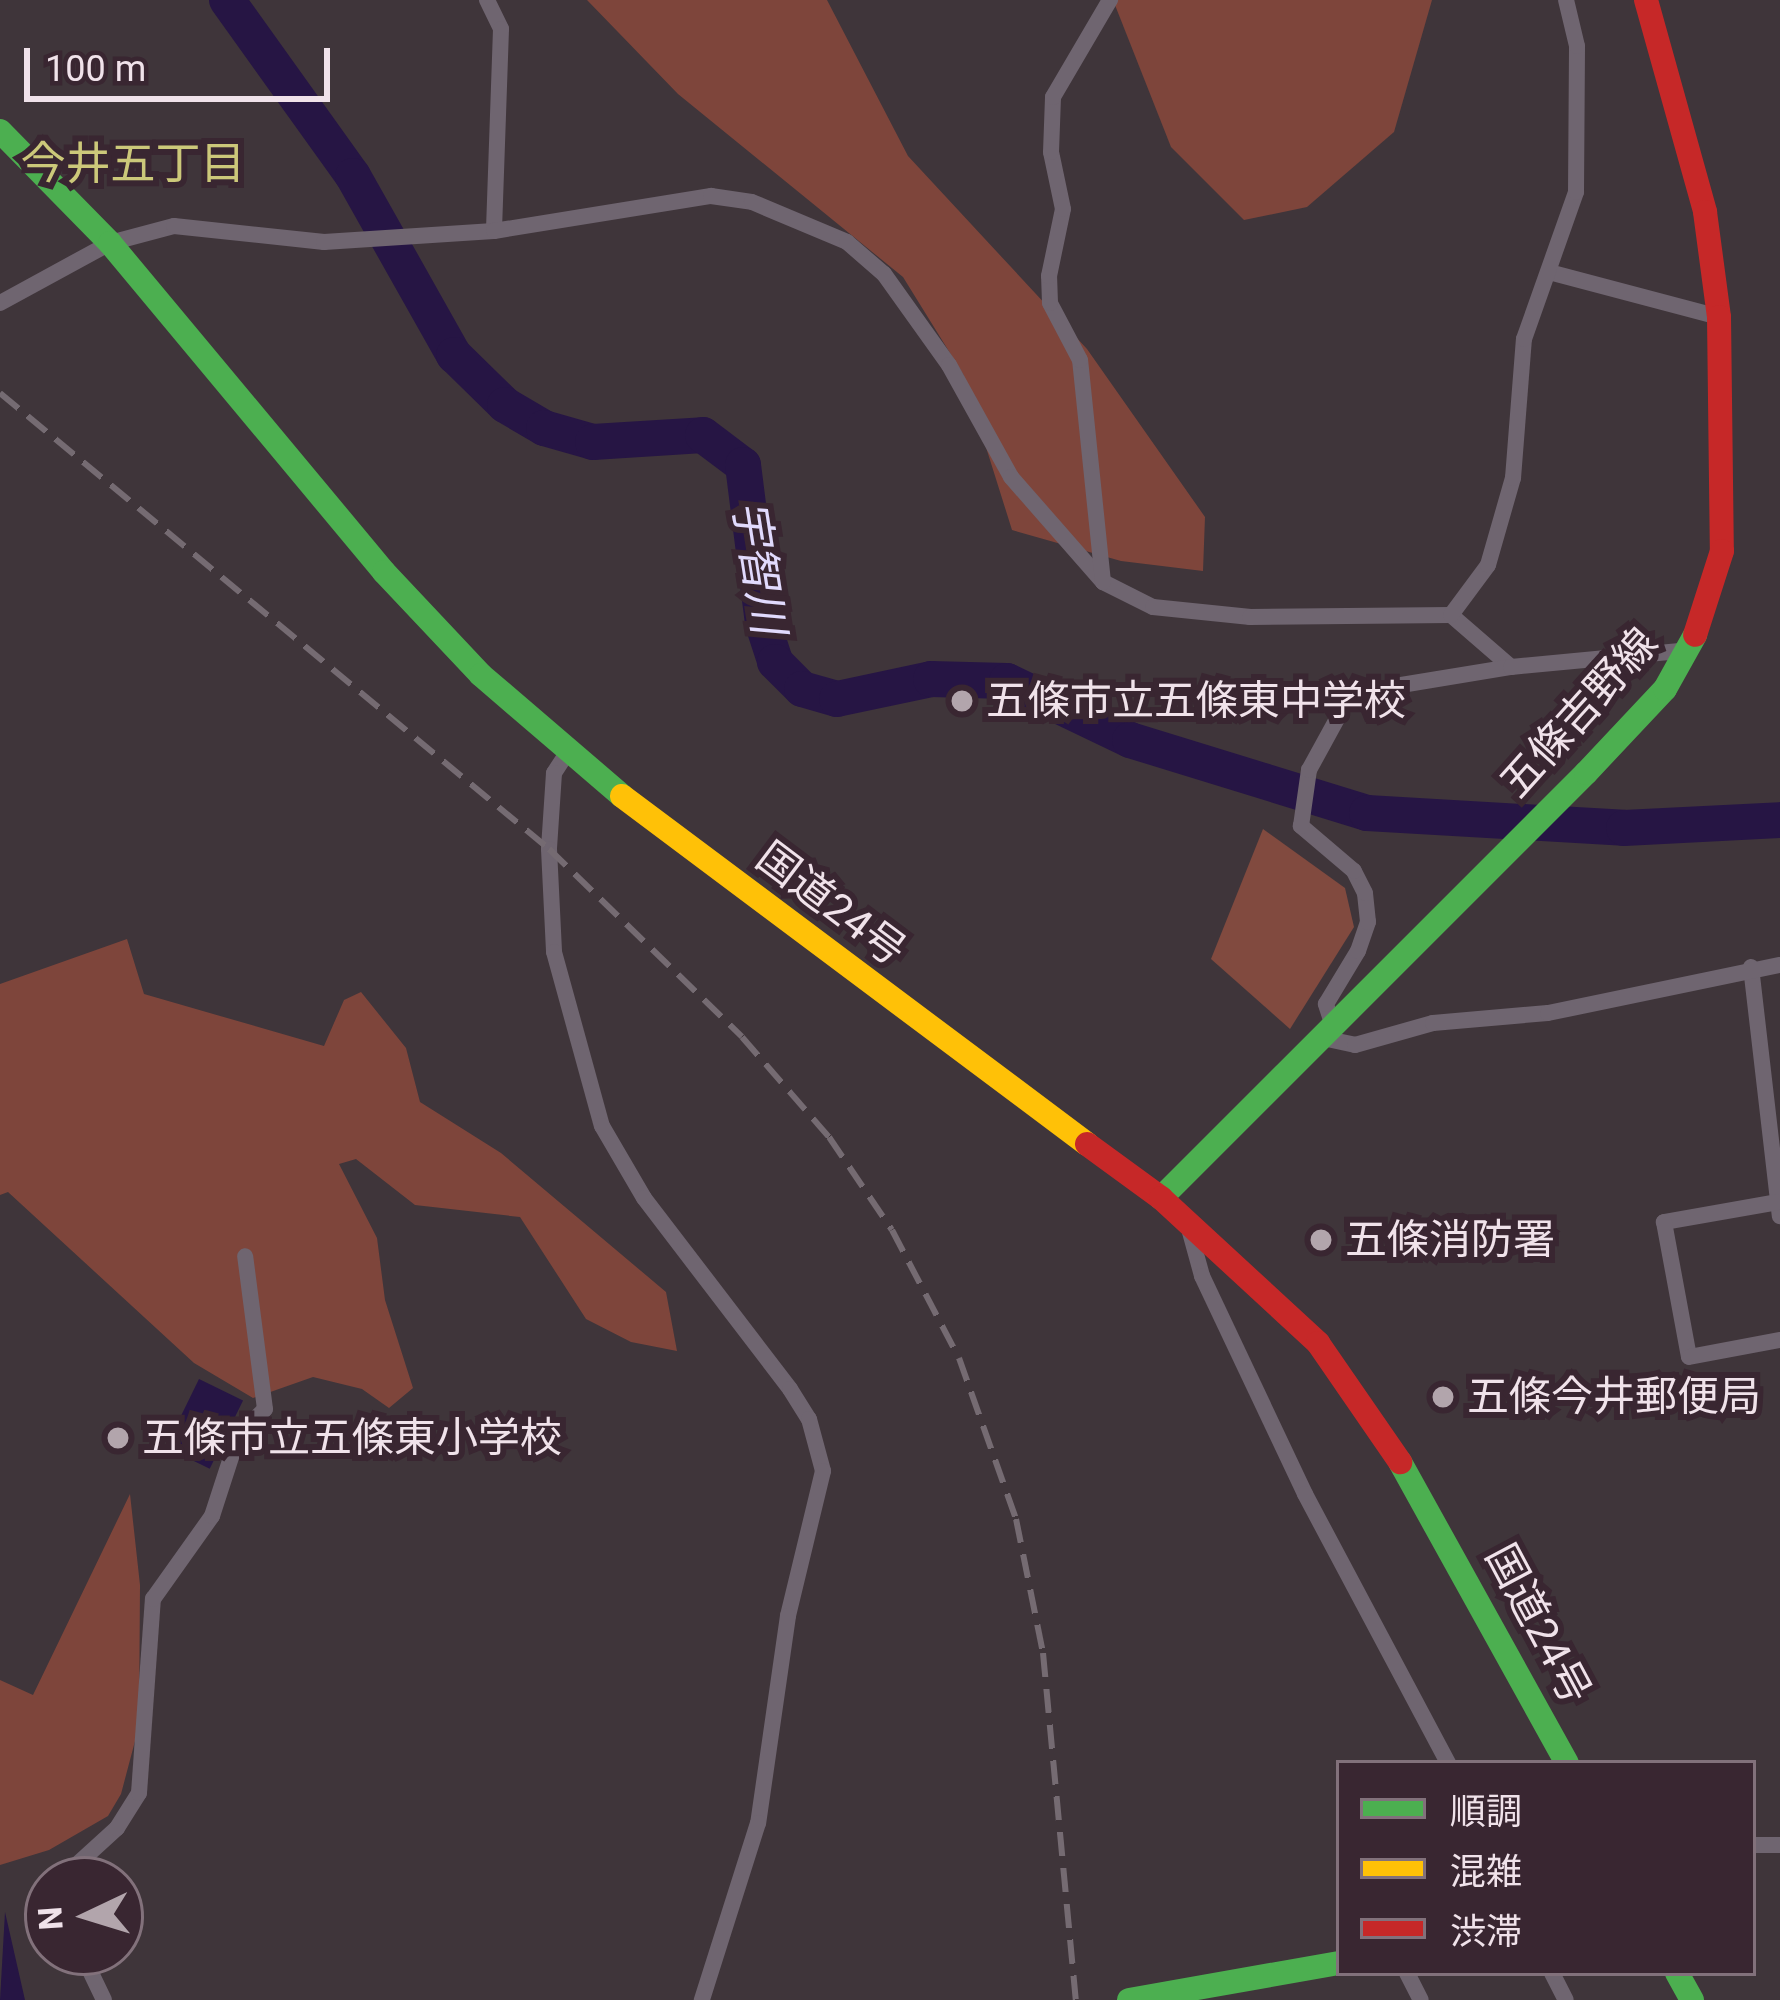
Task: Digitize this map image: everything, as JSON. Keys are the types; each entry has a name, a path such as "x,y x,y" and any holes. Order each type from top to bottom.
{"main road":[{"name":"五條吉野線","path":"1161,1198 1586,773 1665,689 1690,650 1722,551 1719,317 1705,212 1646,0"},
{"name":"国道24号","path":"0,130 110,243 384,572 567,753 1161,1198 1318,1343 1378,1421 1565,1760"},
{"path":"1129,2000 1336,1964"}],"street":[{"path":"488,0 501,29 494,231"},
{"path":"1103,582 1080,360 1050,302 1048,276 1063,209 1052,152 1053,97 1110,0"},
{"path":"1451,615 1488,565 1513,478 1524,339 1576,192 1581,142 1566,0"},
{"path":"0,303 110,243 174,226 324,242 494,231 710,196 805,220 847,242 884,274 949,365 1011,476 1103,582 1153,607 1250,617 1451,615 1510,667"},
{"path":"1549,272 1719,317"},
{"path":"1690,650 1510,667 1389,687 1344,706 1309,770 1301,826 1354,871 1365,893 1368,922 1358,951 1326,1004 1325,1030 1355,1045 1433,1023 1548,1013 1751,967 1780,965"},
{"path":"567,753 554,773 549,849 554,952 602,1126 644,1198 790,1389 809,1419 823,1471 788,1616 758,1823 702,2000"},
{"path":"1751,967 1779,1209 1664,1222 1689,1358 1780,1340"},
{"path":"1188,1221 1202,1276 1305,1494 1446,1760"},
{"path":"86,1856 117,1828 139,1793 153,1599 212,1516 238,1436 266,1408 245,1256"}],"shaded area":[{"path":"587,0 827,0 908,156 1087,349 1205,517 1203,571 1121,561 1012,530 963,374 903,277 678,94"},
{"path":"1113,0 1432,0 1394,132 1307,207 1244,220 1171,147"},
{"path":"1263,829 1345,888 1354,927 1290,1029 1211,959"},
{"path":"127,939 144,994 324,1046 344,1000 361,992 406,1048 420,1102 501,1153 666,1292 677,1351 631,1342 586,1319 520,1217 415,1205 356,1159 339,1164 377,1238 385,1300 413,1388 389,1408 362,1389 313,1377 253,1398 194,1363 8,1192 0,1195 0,984"},
{"path":"199,1379 243,1400 210,1469 166,1447"},
{"path":"130,1494 140,1585 139,1726 121,1794 108,1816 49,1850 0,1865 0,1680 33,1695"},
{"path":"5,1912 25,2000 0,2000"}],"waterway":[{"name":"宇智川","path":"227,0 353,176 454,355 505,405 544,428 593,442 703,435 743,465 763,624 775,662 802,689 837,699 931,679 1007,681 1130,740 1367,813 1624,828 1780,820"}],"railway":[{"path":"0,393 549,849 742,1037 829,1137 892,1230 959,1358 1016,1519 1043,1653 1076,2000"}],"traffic: fast":[{"path":"0,131 110,243 384,572 481,675 622,796"},
{"path":"1161,1198 1586,773 1665,689 1695,635"},
{"path":"1400,1462 1565,1760"},
{"path":"1129,2000 1336,1964"},
{"path":"1679,1976 1692,2000"}],"traffic: slow":[{"path":"622,796 1087,1144"}],"traffic: jam":[{"path":"1646,0 1705,212 1719,317 1722,551 1695,635"},
{"path":"1087,1144 1161,1198 1318,1343 1400,1462"}],"place":[{"name":"五條市立五條東中学校","path":"962,701"},
{"name":"五條消防署","path":"1321,1240"},
{"name":"五條今井郵便局","path":"1443,1397"},
{"name":"五條市立五條東小学校","path":"118,1438"}],"district":[{"name":"今井五丁目","path":"133,164"}]}
